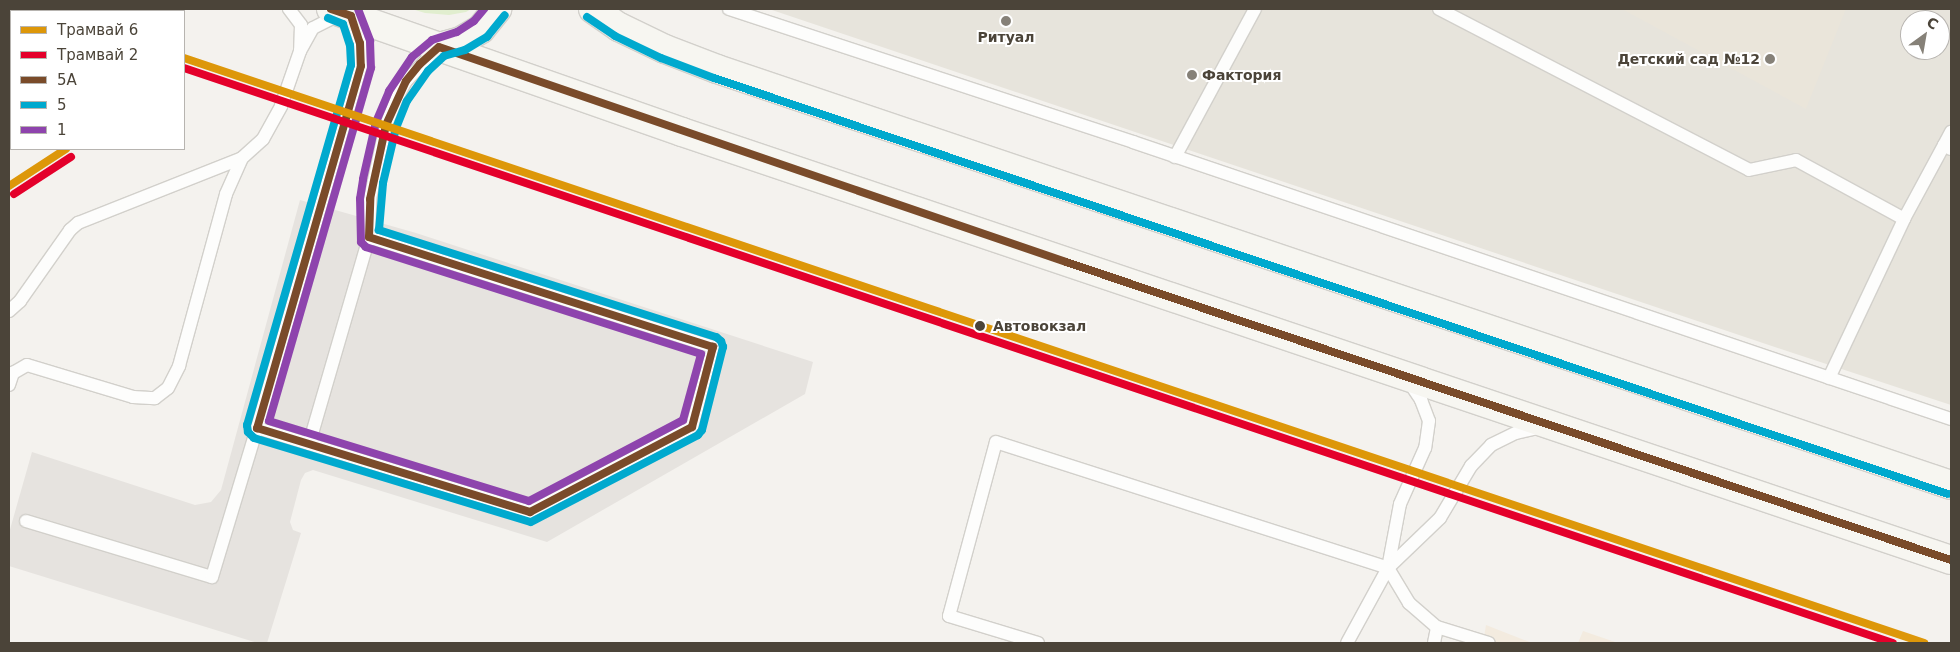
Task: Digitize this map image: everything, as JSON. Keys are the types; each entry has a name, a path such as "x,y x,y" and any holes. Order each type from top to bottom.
{"main road":[{"path":"439,47 461,41 482,29 498,9"},
{"path":"592,9 619,27 665,49 717,68 1951,485"},
{"path":"341,13 682,132 1951,560"}],"lane":[{"path":"289,9 301,25 300,51"},
{"path":"729,9 1175,157 1951,420"},
{"path":"1175,157 1255,9"},
{"path":"1439,9 1749,170 1796,160 1904,219"},
{"path":"9,311 20,301 70,230 78,223 242,158 263,139 281,106 300,51 313,28 341,13 360,43 361,66 212,577 26,521"},
{"path":"309,444 370,237 371,190 386,125 406,81 420,64 439,47"},
{"path":"1829,378 1904,219 1948,147 1951,132"},
{"path":"9,385 13,373 28,365 133,397 155,398 168,388 179,366 226,194 242,158"},
{"path":"257,428 530,512 692,427 713,347 370,237"},
{"path":"1388,568 1400,504 1425,448 1429,421 1421,400 1404,376"},
{"path":"1347,643 1388,568 1440,518 1471,466 1491,445 1516,433 1549,425"},
{"path":"1038,643 949,616 996,442 1388,568 1410,602 1437,626 1489,643"},
{"path":"1434,643 1437,626"}],"shaded area":[{"path":"769,9 1951,9 1951,405 1793,353"},
{"name":"Детский сад №12","path":"1622,9 1846,9 1806,109"},
{"path":"300,200 416,233 813,362 805,394 547,542 313,470 305,473 301,480 290,522 293,530 301,533 267,643 258,643 9,566 9,533 32,452 195,505 211,502 221,490"},
{"path":"1486,625 1532,643 1483,643"},
{"path":"1583,631 1618,643 1578,643"}],"green space":[{"path":"412,9 471,9 466,12 449,15 425,13"}],"tram line":[{"name":"6","path":"185,58 1924,643"},
{"name":"2","path":"185,68 1893,643"},
{"name":"6","path":"9,186 64,150"},
{"name":"2","path":"14,194 71,157"}],"transit line":[{"name":"5А","path":"331,9 351,16 360,43 361,66 257,428 530,512 692,427 713,347 369,237 370,199 386,125 406,81 420,64 439,47 1066,262 1951,560"},
{"name":"1","path":"358,9 370,41 371,68 269,421 529,501 683,420 701,354 366,247 361,242 360,199 363,179 376,122 389,91 412,57 432,40 457,32 474,21 484,9"},
{"name":"5","path":"328,18 343,24 350,45 351,65 247,425 248,432 254,438 531,522 698,435 702,430 723,347 721,341 716,337 379,230 383,183 396,128 407,101 428,71 444,56 465,50 487,37 505,15"},
{"name":"5","path":"587,17 615,36 661,58 714,78 1948,494"}],"place":[{"name":"Ритуал","path":"1006,21"},
{"name":"Детский сад №12","path":"1770,59"},
{"name":"Фактория","path":"1192,75"},
{"name":"Автовокзал","path":"980,326"}]}
